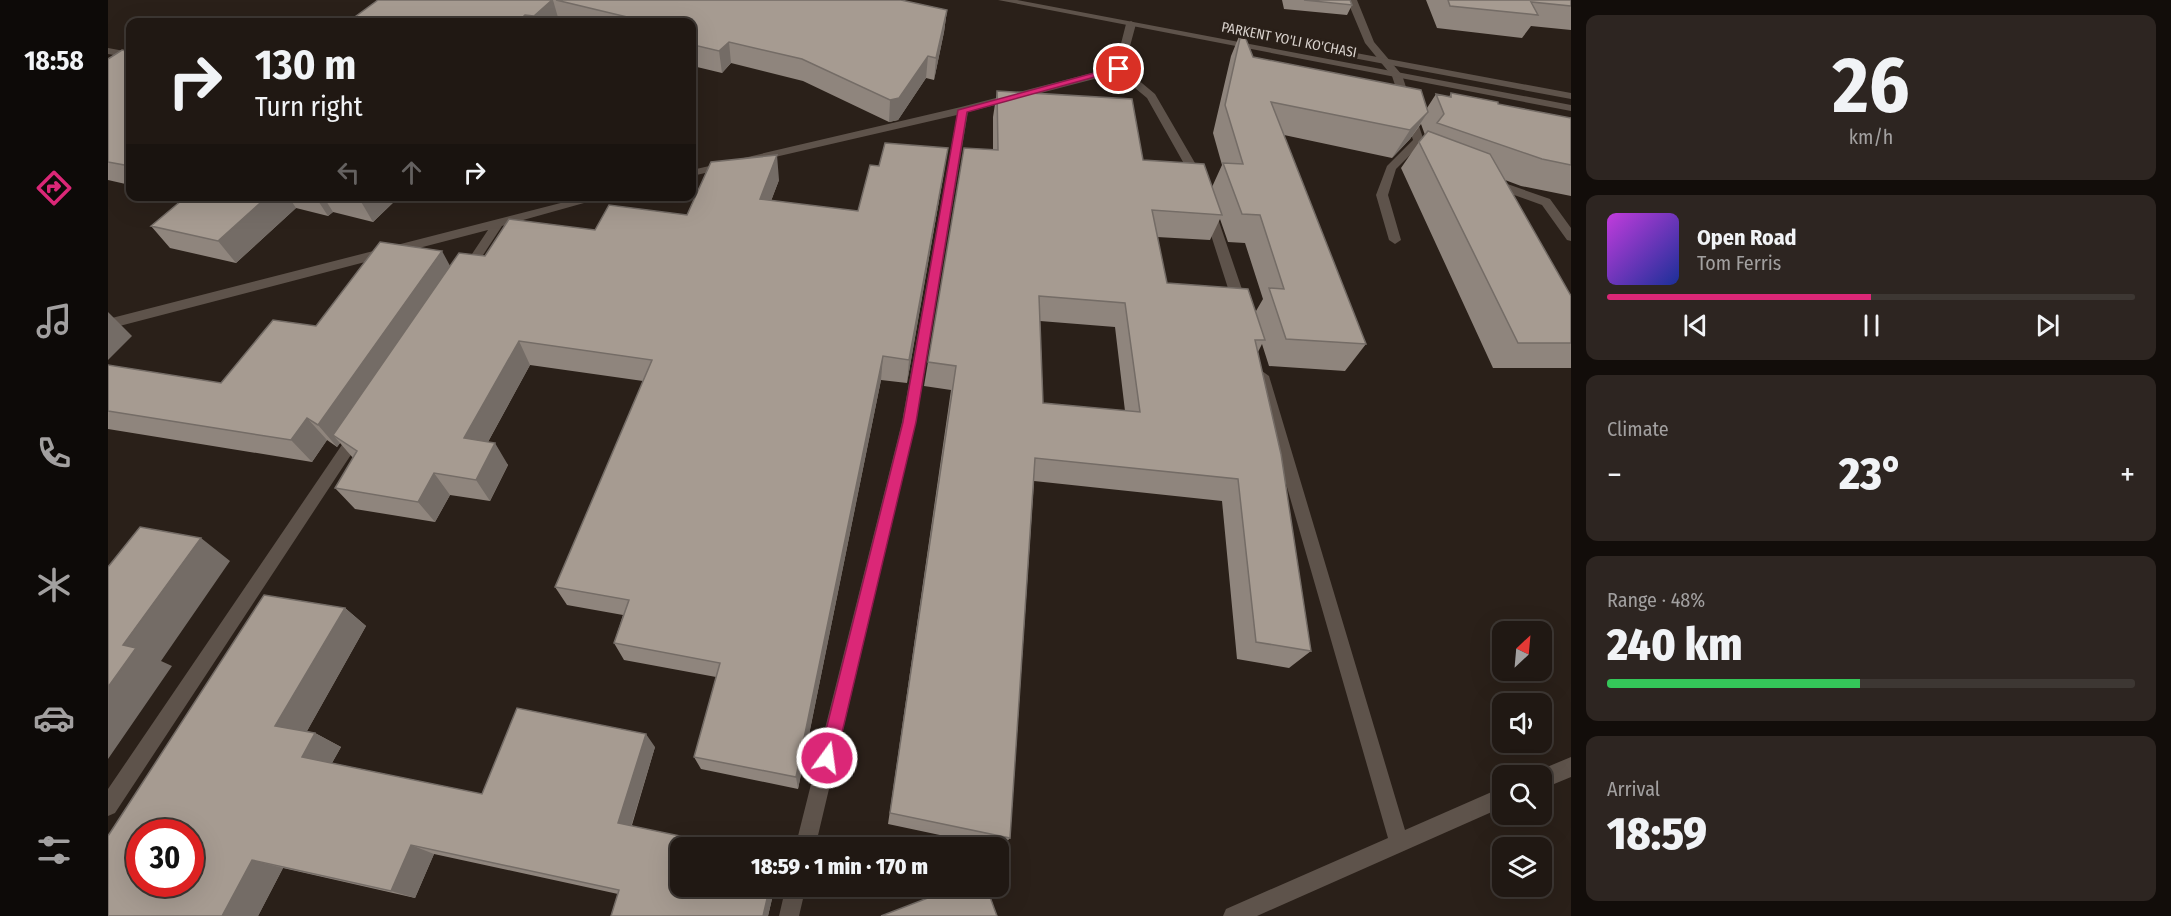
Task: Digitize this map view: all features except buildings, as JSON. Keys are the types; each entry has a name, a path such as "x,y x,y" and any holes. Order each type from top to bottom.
{"street":[{"name":"PARKENT YO'LI KO'CHASI","path":"1003,0 1571,108"},
{"name":"PARKENT YO'LI KO'CHASI","path":"1051,0 1571,96"},
{"path":"1352,0 1370,43 1397,75 1419,141 1414,153 1391,168 1382,195 1395,240"},
{"path":"1119,69 1131,24"},
{"path":"108,51 126,54"},
{"path":"696,172 963,110 1119,69"},
{"path":"1119,69 1151,96 1196,172 1247,324"},
{"path":"808,837 909,422 963,110"},
{"path":"1485,180 1546,202 1571,237"},
{"path":"108,324 586,201"},
{"path":"458,284 497,225"},
{"path":"1257,358 1399,842"},
{"path":"108,806 365,422"},
{"path":"1552,775 1571,767"},
{"path":"1233,916 1492,802"},
{"path":"789,916 793,897"}],"route":[{"path":"827,758 909,422 963,110 1119,69"}]}
